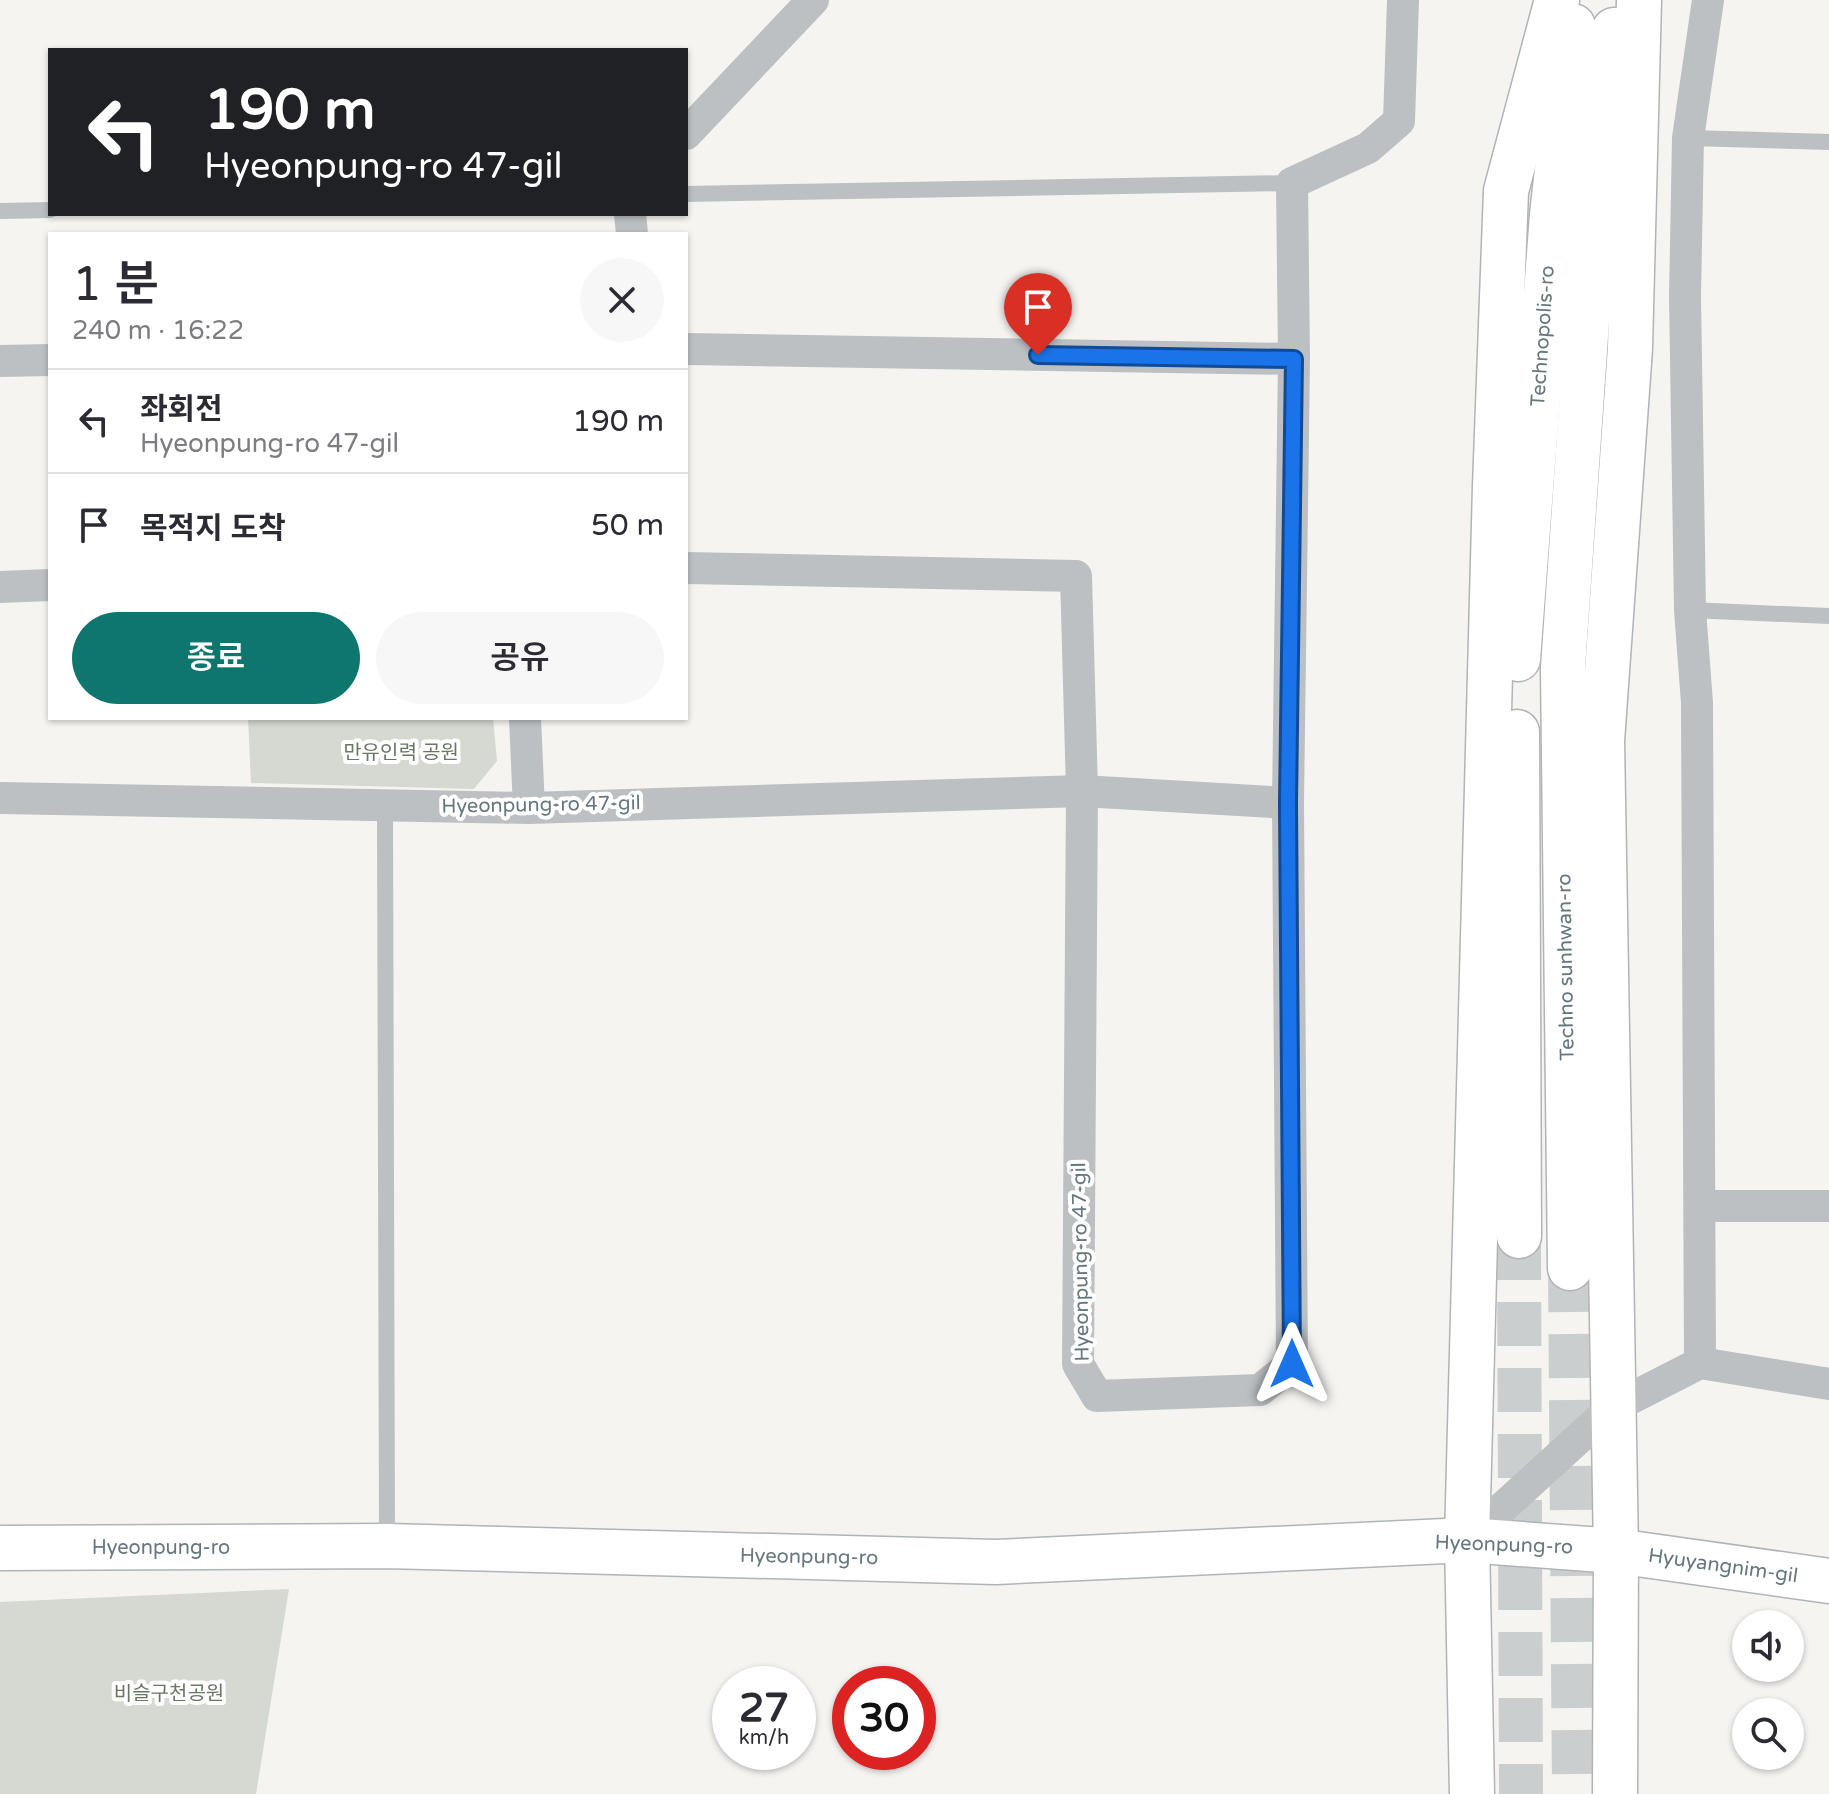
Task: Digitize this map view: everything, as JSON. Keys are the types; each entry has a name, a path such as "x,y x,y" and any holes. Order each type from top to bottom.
{"main road":[{"path":"1472,1794 1467,1540 1495,486 1506,191 1557,0"},
{"name":"Technopolis-ro","path":"1519,1236 1517,672 1552,215 1576,0"},
{"name":"Techno sunhwan-ro","path":"1570,1268 1563,667 1594,220 1610,52 1620,0"},
{"path":"1615,1794 1616,1551 1602,741 1630,348 1639,0"},
{"name":"Hyeonpung-ro","path":"0,1548 387,1546 996,1562 1467,1540 1616,1551"},
{"name":"Hyuyangnim-gil","path":"1616,1551 1829,1581"}],"street":[{"path":"688,132 813,0"},
{"path":"1292,183 1368,148 1399,121 1403,0"},
{"path":"1700,1363 1697,703 1690,610 1685,296 1688,138 1708,0"},
{"name":"Hyeonpung-ro 47-gil","path":"688,568 1076,576 1082,791 1078,1364 1097,1396 1260,1390 1292,1364 1288,803 1294,359 1292,183"},
{"path":"688,349 1294,359"},
{"path":"0,361 48,360"},
{"path":"0,587 48,585"},
{"path":"525,720 529,808"},
{"name":"Hyeonpung-ro 47-gil","path":"0,798 529,808 1082,791 1288,803"},
{"path":"1700,1206 1829,1206"},
{"path":"1467,1540 1612,1408 1700,1363 1829,1384"}],"lane":[{"path":"1688,138 1829,142"},
{"path":"688,194 1292,183"},
{"path":"0,211 48,210"},
{"path":"1690,610 1829,616"},
{"path":"385,805 387,1546"}],"green space":[{"name":"만유인력 공원","path":"248,720 493,720 497,761 474,789 251,783"},
{"name":"비슬구천공원","path":"289,1589 256,1794 0,1794 0,1602"}],"tunnel":[{"path":"1519,1236 1521,1794"},
{"path":"1570,1268 1574,1794"}],"route":[{"path":"1038,355 1294,359 1288,803 1292,1364"}]}
